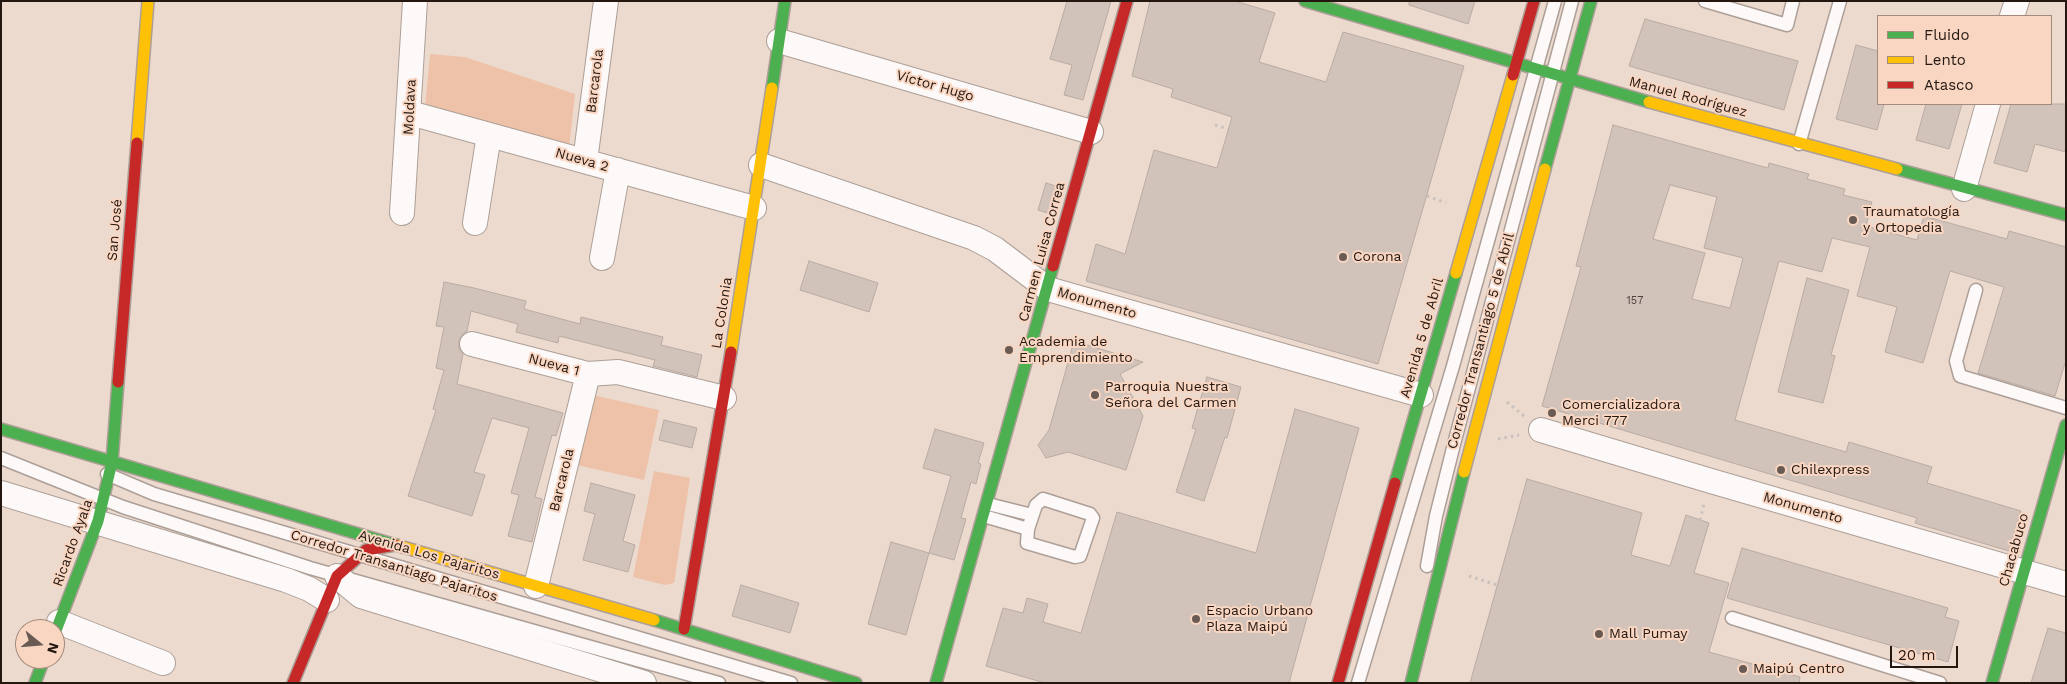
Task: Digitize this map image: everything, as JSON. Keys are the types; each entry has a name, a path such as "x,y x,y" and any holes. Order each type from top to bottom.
{"main road":[{"name":"San José","path":"112,462 148,1"},
{"name":"La Colonia","path":"684,630 724,398 785,1"},
{"name":"Carmen Luisa Correa","path":"936,683 1048,289 1127,1"},
{"name":"Manuel Rodríguez","path":"1305,1 1570,80 1964,189 2066,215"},
{"name":"Avenida 5 de Abril","path":"1338,683 1534,1"},
{"path":"1411,683 1477,420 1592,1"},
{"name":"Chacabuco","path":"1992,683 2066,425"},
{"name":"Avenida Los Pajaritos","path":"1,429 536,586 856,683"},
{"name":"Ricardo Ayala","path":"60,619 98,521 112,462"},
{"path":"293,683 337,576 358,556 372,549 395,545"},
{"path":"35,683 40,669"}],"street":[{"name":"Moldava","path":"402,213 410,113 415,1"},
{"name":"Barcarola","path":"585,161 606,1"},
{"path":"2012,15 2016,1"},
{"name":"Víctor Hugo","path":"779,40 1091,132"},
{"path":"1964,189 1988,105"},
{"name":"Nueva 2","path":"410,113 754,208"},
{"path":"475,223 489,134"},
{"name":"Monumento","path":"760,165 974,238 995,248 1048,289 1421,395"},
{"path":"602,258 618,170"},
{"name":"Nueva 1","path":"472,344 588,374 618,372 724,398"},
{"name":"Barcarola","path":"536,586 588,374"},
{"name":"Monumento","path":"1541,430 2066,584"},
{"path":"1,493 98,521 286,580 308,589 327,600"},
{"path":"337,576 361,596 644,683"},
{"path":"65,630 163,663"}],"lane":[{"name":"Corredor Transantiago 5 de Abril","path":"1358,683 1453,366 1555,1"},
{"name":"Corredor Transantiago 5 de Abril","path":"1401,683 1421,603 1436,516 1454,444 1572,1"},
{"path":"1705,1 1787,25 1794,1"},
{"path":"1799,144 1840,1"},
{"path":"1976,290 1956,361 1960,376 2066,408"},
{"name":"Corredor Transantiago 5 de Abril","path":"1421,395 1453,366"},
{"name":"Corredor Transantiago Pajaritos","path":"1,436 64,456 154,494 791,683"},
{"name":"Corredor Transantiago Pajaritos","path":"1,458 123,507 337,576 719,683"},
{"path":"1042,499 1090,514 1093,518 1080,556 1075,557 1026,543 1032,515 1036,505 1042,499"},
{"path":"986,510 1032,515"},
{"path":"986,510 1028,529"},
{"path":"1732,618 1940,683"}],"path":[{"path":"1215,125 1228,129"},
{"path":"1427,196 1446,203"},
{"path":"1469,576 1497,585"}],"shaded area":[{"path":"430,54 465,57 575,94 569,148 425,107"},
{"path":"588,394 659,410 644,480 572,464"},
{"path":"654,471 690,478 674,583 665,585 633,577"}],"building":[{"path":"1067,1 1111,1 1083,100 1064,95 1072,65 1050,59"},
{"path":"1150,1 1235,1 1275,13 1259,62 1326,82 1343,32 1464,66 1378,364 1086,281 1096,244 1125,254 1154,150 1217,168 1232,117 1171,97 1173,89 1132,76"},
{"path":"1409,1 1475,1 1468,24 1409,5"},
{"path":"1645,19 1798,61 1784,110 1629,66"},
{"path":"1856,45 1877,51 1877,105 1884,105 1877,130 1836,119"},
{"path":"2066,104 2066,152 2035,144 2027,172 1994,163 2011,105"},
{"path":"1926,105 1962,105 1949,149 1916,140"},
{"path":"1613,125 1768,168 1769,163 1809,174 1807,179 1845,189 1843,195 1872,202 1866,226 1917,240 1924,216 2007,239 2009,231 2066,247 2066,360 2055,396 1978,373 2004,287 1950,271 1923,363 1885,352 1897,307 1857,296 1870,247 1832,238 1822,272 1779,261 1735,420 1846,452 1849,442 1932,467 1927,483 2021,511 2009,551 1915,523 1917,518 1542,406 1581,267 1576,266","holes":["1670,185 1717,197 1704,248 1743,258 1730,308 1692,299 1705,253 1653,239"]},
{"path":"1046,183 1059,187 1051,214 1038,210"},
{"path":"809,261 878,283 869,312 800,290"},
{"path":"1807,278 1849,290 1831,355 1835,356 1823,403 1778,392"},
{"path":"444,282 526,301 524,309 580,324 581,317 663,337 661,345 702,355 697,377 653,366 655,360 559,336 558,343 516,332 518,324 471,311 467,331 459,341 459,348 463,354 457,384 563,413 556,436 552,435 535,497 542,499 532,542 508,536 519,495 511,493 529,428 492,418 474,472 485,475 472,516 408,496 436,410 433,409 444,370 436,368 444,327 436,326"},
{"name":"Parroquia Nuestra Señora del Carmen","path":"1074,341 1143,362 1120,374 1143,416 1126,470 1068,452 1046,458 1038,445 1049,430"},
{"path":"1207,377 1241,387 1227,438 1225,437 1204,501 1176,492 1196,429 1192,428"},
{"name":"Espacio Urbano Plaza Maipú","path":"1295,409 1359,428 1289,683 1045,683 986,666 1003,608 1023,613 1027,598 1048,604 1043,622 1081,633 1117,512 1256,553"},
{"path":"664,420 697,428 692,448 659,440"},
{"path":"935,429 984,443 978,463 981,464 976,484 971,482 961,518 966,519 954,560 929,553 951,476 923,468"},
{"name":"Mall Pumay","path":"1527,479 1642,513 1631,555 1670,566 1686,515 1709,523 1694,573 1729,583 1709,652 1800,677 1799,683 1470,683"},
{"path":"591,483 635,495 623,541 635,545 628,572 583,560 595,514 584,511"},
{"path":"891,542 929,553 906,635 868,624"},
{"path":"1742,548 1948,608 1945,617 1959,621 1948,662 1727,598"},
{"path":"741,585 799,603 790,633 732,616"},
{"path":"2048,628 2066,633 2066,683 2031,683"}],"traffic: fast":[{"path":"772,88 785,1"},
{"path":"1305,1 1649,102"},
{"path":"1545,169 1591,1"},
{"path":"1897,169 2066,215"},
{"path":"936,683 1053,266"},
{"path":"1395,483 1456,273"},
{"path":"60,619 98,521 112,462 118,382"},
{"path":"1992,683 2066,425"},
{"path":"1,429 396,545"},
{"path":"1411,683 1464,472"},
{"path":"654,620 856,683"},
{"path":"35,683 40,669"}],"traffic: slow":[{"path":"137,143 148,1"},
{"path":"1456,273 1513,75"},
{"path":"731,352 772,88"},
{"path":"1649,102 1897,169"},
{"path":"1464,472 1545,169"},
{"path":"396,545 654,620"}],"traffic: jam":[{"path":"1053,266 1127,1"},
{"path":"1513,75 1534,1"},
{"path":"118,382 137,143"},
{"path":"684,629 731,352"},
{"path":"1338,683 1395,483"},
{"path":"293,683 337,576 366,550 395,545"}],"place":[{"name":"Traumatología y Ortopedia","path":"1853,220"},
{"name":"Corona","path":"1343,257"},
{"name":"Academia de Emprendimiento","path":"1009,350"},
{"name":"Parroquia Nuestra Señora del Carmen","path":"1095,395"},
{"name":"Comercializadora Merci 777","path":"1552,413"},
{"name":"Chilexpress","path":"1781,470"},
{"name":"Espacio Urbano Plaza Maipú","path":"1196,619"},
{"name":"Mall Pumay","path":"1599,634"},
{"name":"Maipú Centro","path":"1743,669"}]}
